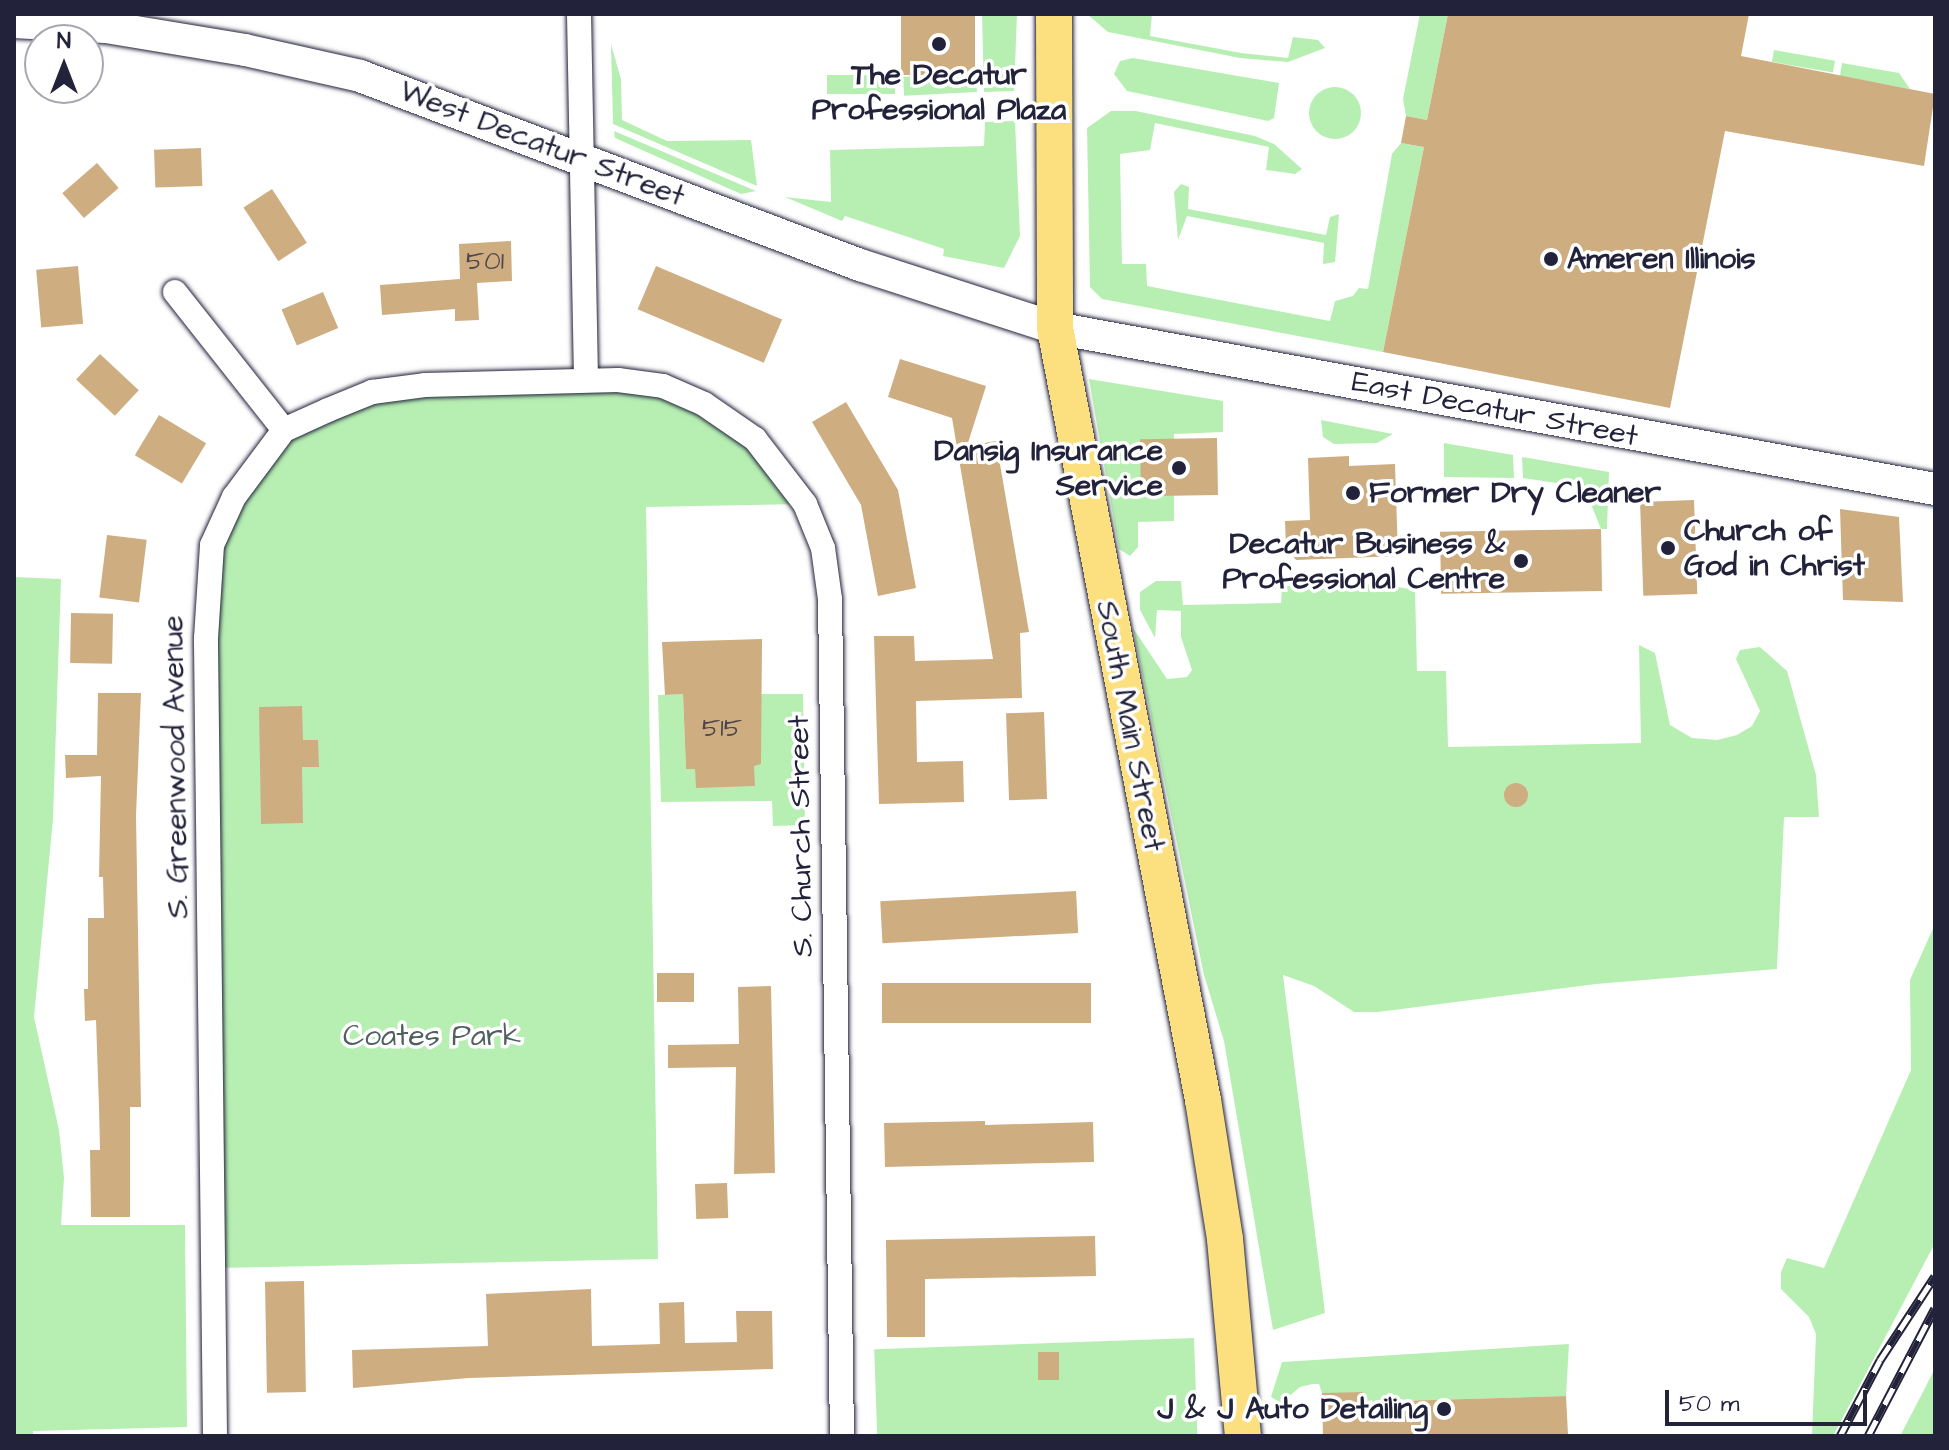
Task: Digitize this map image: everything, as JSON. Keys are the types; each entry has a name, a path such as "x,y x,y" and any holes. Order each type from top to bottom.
{"main road":[{"name":"South Main Street","path":"1054,14 1055,328 1203,1100 1225,1239 1243,1436"}],"street":[{"path":"579,14 586,380"},
{"name":"West Decatur Street","path":"14,22 106,27 245,50 360,76 860,265 1055,328"},
{"path":"175,292 284,430"},
{"name":"East Decatur Street","path":"1055,328 1935,489"},
{"name":"S. Greenwood Avenue","path":"215,1436 206,587 212,545 234,497 284,430 372,392 425,385 586,380"},
{"name":"S. Church Street","path":"586,380 663,386 740,427 775,460 798,493 823,548 830,599 842,1436"}],"green space":[{"path":"982,14 1017,14 1014,91 984,92"},
{"path":"1087,14 1152,14 1150,36 1241,53 1288,58 1293,37 1318,40 1325,48 1288,62 1240,58 1108,32"},
{"path":"1420,14 1448,14 1427,120 1406,116 1403,99"},
{"path":"611,44 621,79 622,120 667,141 751,140 757,186 613,124"},
{"path":"1774,50 1835,61 1833,73 1772,62"},
{"path":"1133,58 1279,83 1274,118 1268,121 1127,91 1114,74 1120,61"},
{"path":"1842,63 1899,73 1910,89 1840,76"},
{"path":"976,73 977,92 904,96 903,77"},
{"path":"827,75 895,75 895,94 827,94"},
{"path":"1335,87 1354,94 1361,113 1354,132 1335,139 1316,132 1309,113 1316,94"},
{"path":"1111,111 1136,111 1255,136 1274,144 1302,169 1295,174 1266,170 1269,147 1155,123 1150,150 1120,154 1122,264 1146,264 1147,286 1330,321 1335,301 1353,296 1359,288 1368,289 1392,154 1401,143 1424,147 1383,352 1102,299 1090,287 1087,128"},
{"path":"1015,121 1020,236 1004,268 943,256 944,249 845,216 842,221 785,197 831,202 830,150 984,146 985,122"},
{"path":"614,131 756,191 741,194 615,138"},
{"path":"1181,184 1189,187 1188,209 1326,235 1330,217 1339,214 1335,262 1323,264 1324,243 1187,216 1178,240 1174,192"},
{"path":"1089,379 1223,401 1223,432 1174,434 1174,521 1138,522 1138,547 1130,556 1119,549"},
{"name":"Coates Park","path":"618,380 704,404 805,504 646,507 658,1259 213,1268 206,638 234,497 284,430 372,392"},
{"path":"1321,420 1393,434 1377,443 1334,444 1323,437"},
{"path":"1444,443 1513,455 1514,478 1444,477"},
{"path":"1522,457 1609,472 1607,529 1601,529 1584,487 1523,478"},
{"path":"14,577 61,579 53,819 34,1017 59,1130 64,1178 61,1225 185,1225 187,1427 33,1431 33,1436 14,1436"},
{"path":"1156,581 1181,581 1183,605 1281,603 1282,586 1381,584 1415,590 1417,671 1446,671 1448,747 1641,743 1639,645 1655,653 1670,725 1692,738 1717,740 1737,735 1752,726 1760,711 1736,659 1740,650 1760,647 1787,671 1816,775 1819,817 1784,817 1777,969 1596,984 1378,1012 1354,1012 1314,986 1283,975 1325,1313 1273,1330 1224,1041 1204,975 1133,628 1167,679 1187,677 1192,670 1181,637 1181,611 1157,610 1155,638 1140,610 1140,592"},
{"path":"683,694 686,768 695,769 697,788 754,766 758,694 803,694 805,825 773,826 772,801 661,802 658,695"},
{"path":"1935,924 1935,1243 1833,1436 1812,1436 1816,1334 1809,1317 1781,1289 1781,1272 1787,1258 1824,1268 1911,1070 1910,980"},
{"path":"1194,1338 1197,1436 877,1436 874,1349"},
{"path":"1569,1344 1566,1396 1363,1402 1363,1393 1322,1393 1319,1384 1313,1384 1300,1387 1281,1403 1271,1397 1282,1362"},
{"path":"1935,1368 1935,1436 1900,1436 1924,1390"}],"building":[{"name":"The Decatur Professional Plaza","path":"901,14 975,14 975,75 901,75"},
{"name":"Ameren Illinois","path":"1448,14 1749,14 1741,56 1935,94 1924,166 1725,131 1670,408 1383,352 1424,147 1401,143 1406,116 1427,120"},
{"path":"201,148 202,186 155,188 154,150"},
{"path":"97,163 119,188 84,218 62,193"},
{"path":"272,189 307,243 278,261 243,208"},
{"path":"511,241 512,281 477,283 479,320 455,321 455,309 382,315 380,285 460,279 459,244"},
{"path":"78,266 83,324 41,327 36,270"},
{"path":"656,266 782,320 764,363 638,309"},
{"path":"323,292 338,328 297,345 282,310"},
{"path":"100,354 139,390 115,416 76,380"},
{"path":"900,359 986,386 967,446 996,441 1029,632 1020,633 1022,698 916,701 917,762 963,761 964,802 879,804 874,636 914,636 915,661 993,659 952,418 888,397"},
{"path":"846,402 898,490 916,588 878,596 861,505 812,422"},
{"path":"159,415 206,443 182,484 135,455"},
{"name":"Dansig Insurance Service","path":"1217,438 1218,495 1141,496 1140,439"},
{"name":"Former Dry Cleaner","path":"1349,456 1349,466 1395,464 1398,556 1296,560 1286,547 1285,521 1310,520 1308,458"},
{"name":"Church of God in Christ","path":"1694,500 1697,594 1643,596 1640,502"},
{"path":"1840,509 1899,517 1903,602 1843,600"},
{"name":"Decatur Business & Professional Centre","path":"1601,529 1602,591 1441,594 1440,532"},
{"path":"107,535 147,540 139,602 99,598"},
{"path":"71,613 113,614 112,664 70,663"},
{"path":"762,639 761,764 754,766 755,786 696,788 695,769 686,769 683,694 665,695 662,642"},
{"path":"98,693 141,693 136,816 141,1107 130,1107 130,1217 91,1217 90,1150 100,1150 99,1107 96,1020 85,1021 84,989 88,989 88,918 104,918 103,877 99,877 101,776 66,778 65,755 97,755"},
{"path":"302,706 303,740 318,740 319,767 302,767 303,823 261,824 259,707"},
{"path":"1044,712 1047,799 1009,800 1006,713"},
{"path":"1516,783 1524,787 1528,795 1524,803 1516,807 1508,803 1504,795 1508,787"},
{"path":"1076,891 1078,933 882,943 880,901"},
{"path":"657,973 694,973 694,1002 657,1002"},
{"path":"882,983 1091,983 1091,1023 882,1023"},
{"path":"771,986 775,1173 734,1174 736,1067 668,1068 668,1045 739,1044 738,987"},
{"path":"985,1121 985,1125 1093,1122 1094,1162 885,1167 884,1123"},
{"path":"727,1183 728,1218 696,1219 695,1184"},
{"path":"1095,1236 1096,1276 925,1279 925,1337 887,1337 886,1240"},
{"path":"304,1281 306,1392 267,1393 265,1282"},
{"path":"591,1289 592,1346 660,1344 659,1303 684,1302 685,1343 737,1342 736,1311 772,1311 773,1369 469,1378 353,1388 352,1350 488,1346 486,1294"},
{"path":"1038,1352 1059,1352 1059,1380 1038,1380"},
{"name":"J & J Auto Detailing","path":"1363,1392 1363,1402 1566,1396 1568,1434 1323,1436 1322,1393"}],"railway":[{"path":"1840,1436 1880,1360 1935,1276"},
{"path":"1868,1436 1935,1308"}],"place":[{"name":"The Decatur Professional Plaza","path":"939,44"},
{"name":"Ameren Illinois","path":"1551,259"},
{"name":"Dansig Insurance Service","path":"1179,468"},
{"name":"Former Dry Cleaner","path":"1353,493"},
{"name":"Church of God in Christ","path":"1668,548"},
{"name":"Decatur Business & Professional Centre","path":"1521,561"},
{"name":"J & J Auto Detailing","path":"1444,1409"}]}
